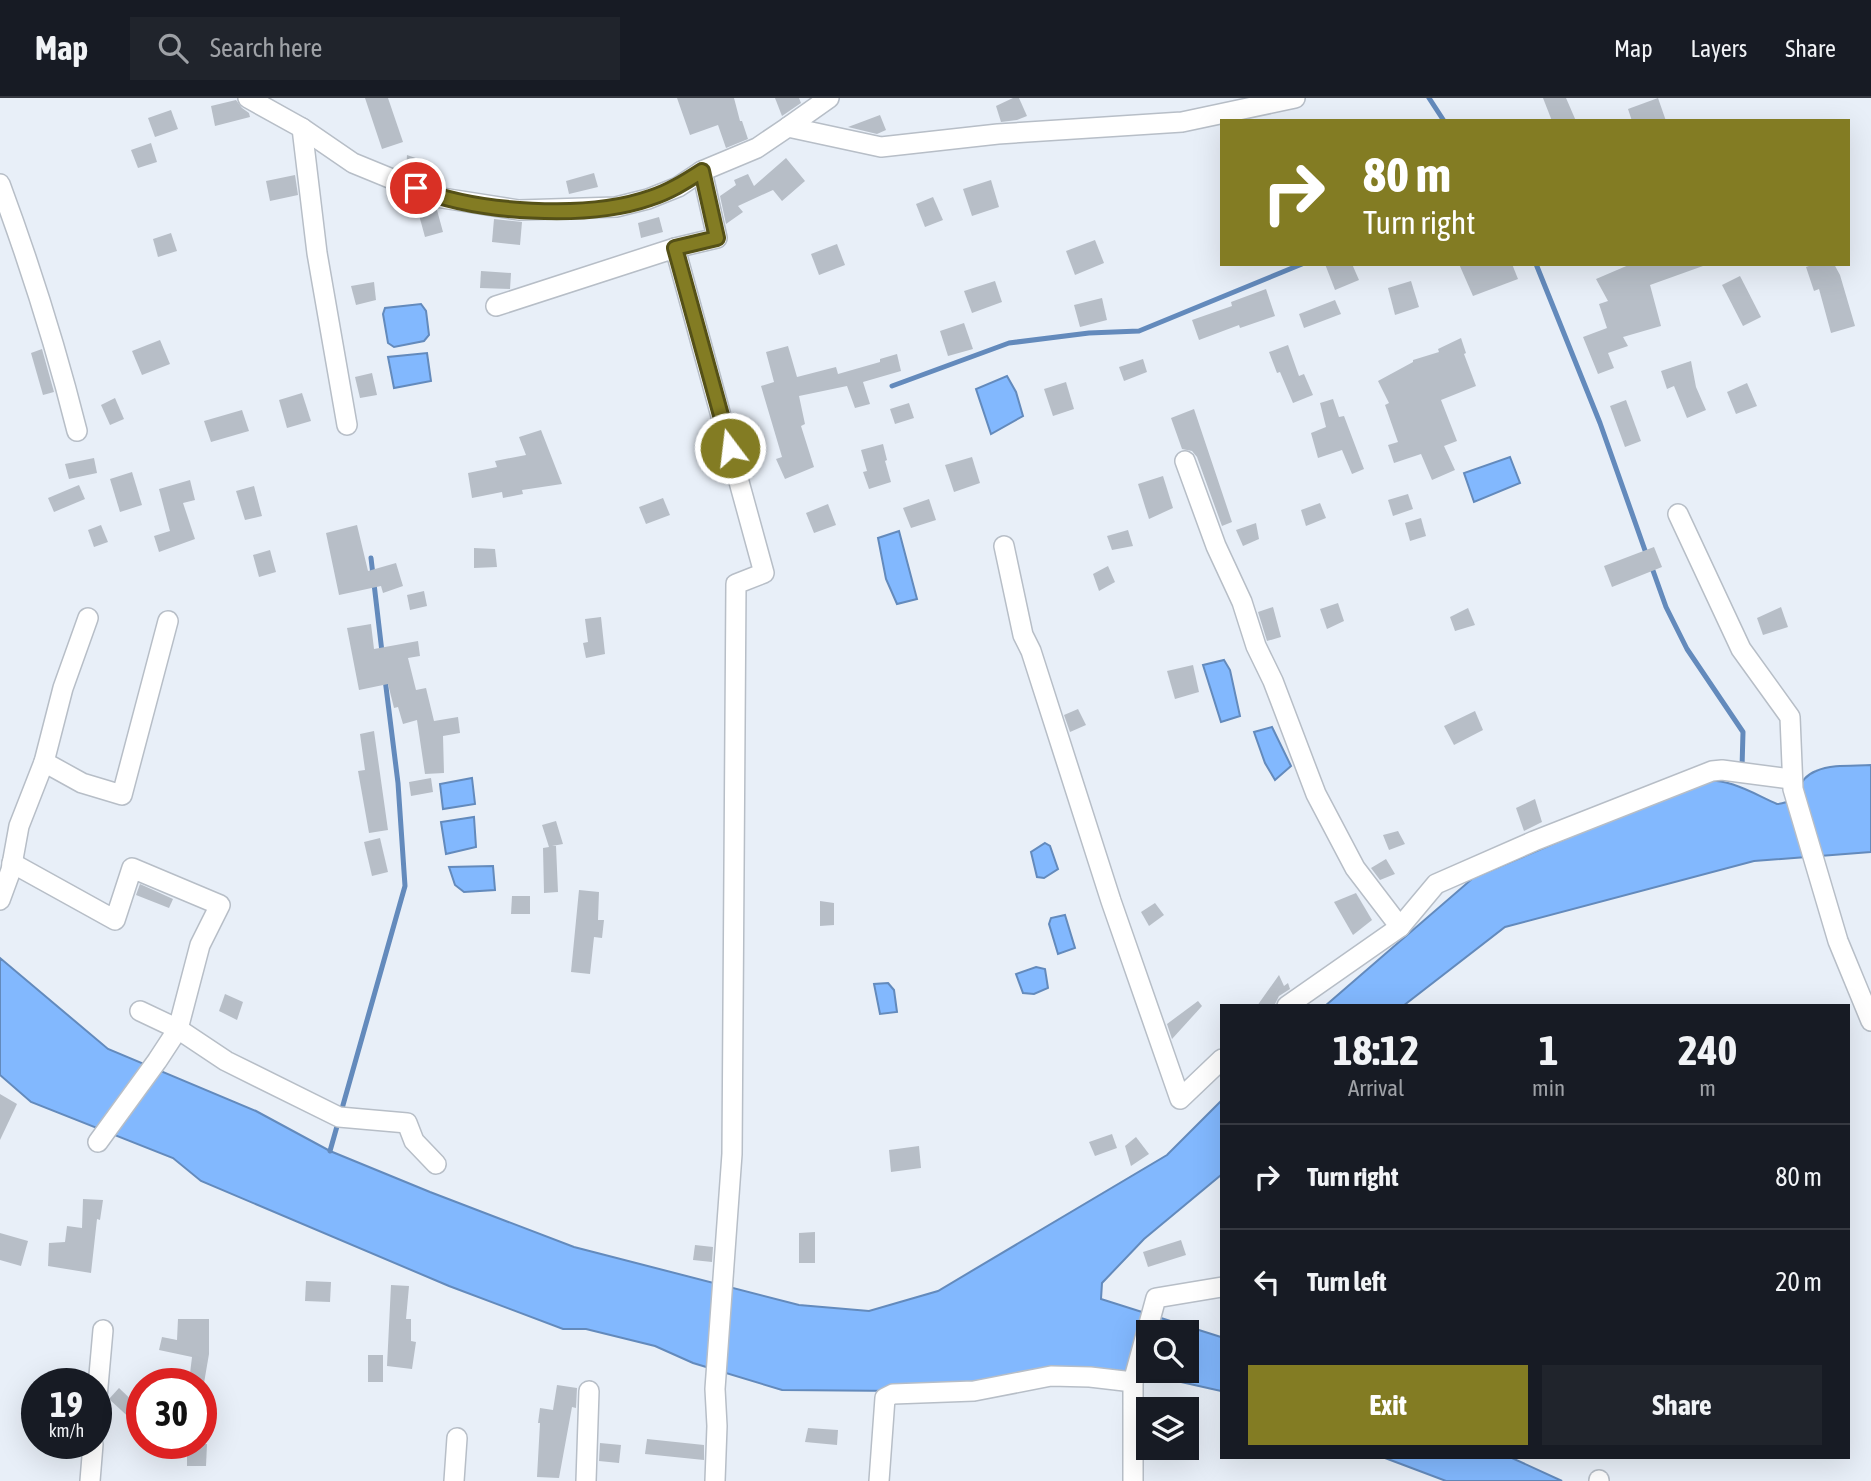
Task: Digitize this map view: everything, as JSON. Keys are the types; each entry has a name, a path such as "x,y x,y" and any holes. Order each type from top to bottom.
{"street":[{"path":"248,98 302,128 353,163 436,197 519,210 616,207 648,199 678,187 702,171 757,148 829,98"},
{"path":"788,127 881,147 998,134 1182,122 1295,98"},
{"path":"302,128 317,254 347,425"},
{"path":"496,306 675,248 717,238 702,171"},
{"path":"0,184 34,274 77,431"},
{"path":"675,248 764,573 736,584 732,1154 716,1389 715,1481"},
{"path":"1185,461 1216,546 1242,602 1256,646 1273,681 1316,794 1354,867 1400,926"},
{"path":"1678,513 1741,649 1790,717 1786,781 1816,864 1838,941 1871,1021"},
{"path":"1004,546 1023,635 1031,651 1111,901 1180,1099 1220,1061"},
{"path":"0,900 12,863 19,826 44,762 63,688 88,618"},
{"path":"44,762 82,783 122,795 168,621"},
{"path":"1290,1004 1400,926 1436,884 1534,841 1712,771 1722,770 1786,781"},
{"path":"12,863 115,920 132,867 220,905 200,945 178,1029 100,1138"},
{"path":"140,1011 178,1029 226,1061 339,1117 407,1123 414,1141 436,1164"},
{"path":"1133,1481 1134,1379 1156,1298 1220,1287"},
{"path":"100,1368 103,1330"},
{"path":"879,1481 885,1398 893,1394 974,1391 1051,1376 1134,1379"},
{"path":"586,1481 589,1391"},
{"path":"454,1481 457,1438"},
{"path":"90,1481 92,1459"}],"water":[{"path":"421,304 426,311 429,335 424,341 394,347 388,343 383,314 385,308"},
{"path":"427,353 431,381 394,388 388,357"},
{"path":"1007,376 1016,392 1023,416 991,434 976,389"},
{"path":"1510,457 1520,483 1474,502 1464,473"},
{"path":"899,531 917,599 897,604 886,579 878,538"},
{"path":"1224,660 1230,670 1240,716 1221,722 1203,665"},
{"path":"1272,727 1291,766 1275,780 1265,763 1254,732"},
{"path":"1871,765 1871,852 1754,861 1505,927 1406,1004 1327,1004 1473,878 1702,781 1731,784 1777,804 1791,799 1809,775 1836,766"},
{"path":"472,778 475,804 443,809 440,784"},
{"path":"474,817 476,847 446,854 441,822"},
{"path":"1045,843 1050,846 1058,869 1044,878 1037,877 1031,852"},
{"path":"493,866 495,890 464,892 455,885 449,867"},
{"path":"1065,915 1075,948 1058,954 1049,924 1051,918"},
{"path":"0,958 108,1049 256,1111 330,1151 574,1247 799,1305 869,1311 938,1291 1167,1155 1220,1102 1220,1176 1144,1239 1102,1283 1101,1299 1167,1320 1136,1320 1136,1373 901,1391 782,1390 693,1363 655,1346 586,1329 563,1329 449,1286 201,1181 173,1158 31,1102 0,1075"},
{"path":"1036,967 1045,969 1048,988 1034,994 1023,993 1016,974"},
{"path":"888,983 894,990 897,1012 880,1014 874,984"},
{"path":"1199,1330 1220,1337 1220,1391 1185,1383 1199,1383"},
{"path":"1388,1459 1514,1459 1562,1481 1446,1481"}],"building":[{"path":"365,98 388,98 403,142 382,149"},
{"path":"677,98 734,98 748,139 726,148 718,125 690,135"},
{"path":"775,98 799,98 801,103 782,116"},
{"path":"1019,98 1027,116 1001,122 996,106"},
{"path":"1543,98 1566,98 1575,119 1551,119"},
{"path":"1658,98 1665,119 1631,119 1628,109"},
{"path":"236,100 250,117 215,126 211,106"},
{"path":"171,110 178,129 155,137 148,118"},
{"path":"880,115 886,130 877,134 848,127"},
{"path":"151,143 157,162 138,168 131,150"},
{"path":"407,155 433,164 432,182 406,172"},
{"path":"786,158 805,181 782,201 773,190 738,206 743,212 726,224 720,196 736,185 734,180 748,174 754,186"},
{"path":"594,173 598,187 569,194 566,181"},
{"path":"295,175 298,195 270,201 266,181"},
{"path":"991,180 999,207 972,216 963,189"},
{"path":"933,197 943,220 925,227 916,204"},
{"path":"437,210 443,232 425,237 419,215"},
{"path":"659,217 663,232 641,238 638,223"},
{"path":"494,219 522,222 520,245 492,242"},
{"path":"171,233 177,251 158,257 153,239"},
{"path":"1095,240 1104,263 1075,275 1066,251"},
{"path":"837,244 845,265 819,275 811,254"},
{"path":"1326,266 1353,266 1359,280 1335,290"},
{"path":"1460,266 1513,266 1518,279 1473,296"},
{"path":"1626,266 1703,266 1650,285 1661,326 1623,337 1628,346 1608,353 1614,368 1598,374 1583,337 1607,328 1599,304 1608,301 1596,279"},
{"path":"1835,266 1855,326 1831,333 1819,289 1814,291 1806,267"},
{"path":"481,271 511,273 510,289 480,288"},
{"path":"1740,276 1761,317 1743,326 1722,285"},
{"path":"995,281 1002,302 972,313 964,291"},
{"path":"1411,281 1419,307 1395,315 1388,288"},
{"path":"374,282 376,300 356,305 351,286"},
{"path":"1266,289 1275,316 1240,328 1239,325 1199,340 1192,320 1232,306 1231,302"},
{"path":"1102,298 1107,320 1080,327 1074,305"},
{"path":"1335,300 1341,314 1304,328 1299,314"},
{"path":"964,323 973,349 948,356 940,331"},
{"path":"1461,338 1476,386 1441,400 1457,441 1444,446 1455,470 1432,480 1421,454 1394,463 1388,445 1398,442 1385,405 1389,403 1378,381 1413,360 1439,352 1438,349"},
{"path":"160,340 170,364 142,375 132,351"},
{"path":"1288,345 1299,376 1304,374 1313,395 1293,403 1269,352"},
{"path":"788,346 797,377 836,367 838,374 880,362 880,359 897,354 901,371 863,382 870,404 855,408 847,386 799,396 805,424 801,426 814,467 785,479 776,459 782,457 761,386 774,382 766,352"},
{"path":"42,349 54,392 43,395 31,353"},
{"path":"1143,359 1147,372 1124,381 1119,367"},
{"path":"1691,361 1696,387 1706,410 1687,418 1674,386 1667,389 1661,371"},
{"path":"372,373 377,395 360,398 355,377"},
{"path":"1066,382 1074,409 1053,416 1044,389"},
{"path":"1747,383 1757,406 1736,414 1727,392"},
{"path":"302,393 311,421 287,428 279,400"},
{"path":"115,398 124,419 110,425 101,405"},
{"path":"1333,399 1339,417 1344,416 1364,469 1352,474 1342,450 1318,458 1311,433 1326,427 1320,403"},
{"path":"1626,400 1641,441 1625,447 1610,406"},
{"path":"909,403 914,418 895,424 890,409"},
{"path":"1194,409 1232,522 1222,526 1197,457 1192,451 1182,449 1171,418"},
{"path":"242,410 249,431 211,442 204,421"},
{"path":"541,430 562,484 522,490 523,494 503,498 502,492 472,498 468,473 497,467 495,461 526,455 519,437"},
{"path":"883,444 891,482 869,489 863,472 867,471 861,450"},
{"path":"972,457 980,483 954,492 945,465"},
{"path":"94,458 97,473 69,479 65,464"},
{"path":"132,472 142,505 120,512 110,479"},
{"path":"1163,476 1173,508 1149,519 1138,484"},
{"path":"190,480 195,500 183,503 195,539 159,552 154,536 170,531 159,489"},
{"path":"79,485 85,499 54,512 48,498"},
{"path":"254,486 262,516 245,520 236,491"},
{"path":"1408,494 1413,509 1393,516 1388,500"},
{"path":"663,498 670,515 646,524 639,507"},
{"path":"929,499 936,520 911,528 903,508"},
{"path":"1320,503 1326,518 1306,526 1301,510"},
{"path":"828,504 836,525 814,533 806,513"},
{"path":"1421,518 1426,536 1410,541 1405,523"},
{"path":"1256,523 1259,539 1243,546 1236,530"},
{"path":"101,525 108,542 94,547 88,530"},
{"path":"357,525 368,571 396,563 403,586 383,593 381,586 339,595 326,533"},
{"path":"1128,530 1133,546 1112,550 1107,536"},
{"path":"1654,547 1662,567 1612,587 1604,566"},
{"path":"474,548 495,549 497,567 474,568"},
{"path":"270,550 276,572 259,577 253,555"},
{"path":"1108,566 1115,582 1099,591 1093,574"},
{"path":"424,591 427,606 410,610 407,595"},
{"path":"1338,603 1344,621 1327,629 1320,609"},
{"path":"1273,607 1281,637 1267,641 1258,612"},
{"path":"1781,607 1788,627 1763,635 1757,618"},
{"path":"1468,608 1475,625 1455,631 1450,617"},
{"path":"601,617 605,654 586,658 583,643 588,642 585,619"},
{"path":"371,624 374,649 418,641 420,656 408,658 416,690 426,688 434,721 458,717 460,733 443,736 444,773 425,774 417,720 403,724 398,707 394,708 388,684 359,690 347,628"},
{"path":"1193,665 1199,692 1175,699 1167,671"},
{"path":"1078,709 1086,725 1070,732 1064,715"},
{"path":"1475,711 1483,730 1454,745 1444,726"},
{"path":"374,731 388,830 369,833 358,771 365,770 360,734"},
{"path":"431,778 433,792 411,796 409,782"},
{"path":"1535,799 1542,822 1524,831 1516,808"},
{"path":"556,821 563,844 552,846 556,846 558,892 544,893 543,848 549,847 542,825"},
{"path":"1398,831 1405,844 1389,850 1383,835"},
{"path":"380,838 388,872 372,876 364,842"},
{"path":"1386,859 1395,874 1380,880 1371,868"},
{"path":"140,884 173,899 169,908 136,895"},
{"path":"579,890 599,892 598,920 604,920 602,938 594,937 590,974 571,972"},
{"path":"1356,893 1372,920 1353,935 1334,902"},
{"path":"512,896 530,896 530,914 511,914"},
{"path":"820,901 834,903 834,925 820,926"},
{"path":"1155,903 1164,915 1149,926 1141,912"},
{"path":"1279,975 1284,986 1288,983 1290,989 1279,996 1275,1004 1258,1004"},
{"path":"225,994 243,1002 237,1020 219,1011"},
{"path":"1198,1001 1202,1006 1172,1039 1167,1024"},
{"path":"0,1094 17,1104 0,1140"},
{"path":"1112,1134 1117,1148 1095,1156 1089,1142"},
{"path":"1136,1137 1149,1154 1131,1166 1125,1146"},
{"path":"919,1146 921,1168 891,1172 889,1150"},
{"path":"83,1199 103,1200 100,1220 97,1219 91,1273 48,1266 49,1243 65,1242 67,1226 82,1228"},
{"path":"815,1232 815,1263 799,1263 799,1233"},
{"path":"0,1233 28,1241 21,1266 0,1260"},
{"path":"1181,1240 1186,1255 1148,1267 1143,1252"},
{"path":"695,1245 713,1247 712,1262 693,1260"},
{"path":"306,1281 331,1282 330,1302 305,1301"},
{"path":"391,1285 409,1286 406,1319 411,1319 411,1341 416,1342 412,1369 387,1366"},
{"path":"178,1319 209,1319 207,1368 191,1368 192,1357 159,1350 162,1337 177,1340"},
{"path":"368,1355 383,1355 383,1382 368,1382"},
{"path":"557,1385 577,1388 576,1408 572,1407 559,1478 537,1477 540,1408 553,1410"},
{"path":"119,1388 126,1395 126,1415 112,1402 112,1396"},
{"path":"808,1428 838,1430 837,1445 805,1442"},
{"path":"647,1439 704,1445 704,1460 645,1454"},
{"path":"600,1443 621,1445 619,1463 599,1461"},
{"path":"187,1459 206,1459 206,1466 187,1466"}],"waterway":[{"path":"1429,98 1443,119"},
{"path":"892,386 1009,343 1089,333 1139,331 1297,266"},
{"path":"1537,266 1600,423 1647,556"},
{"path":"371,558 382,652"},
{"path":"1651,565 1666,607 1687,649 1743,732 1742,768"},
{"path":"330,1151 405,886 398,783 385,679"}],"route":[{"path":"416,188 436,197 519,210 596,209 648,199 678,187 702,171 717,238 675,248 730,448"}]}
